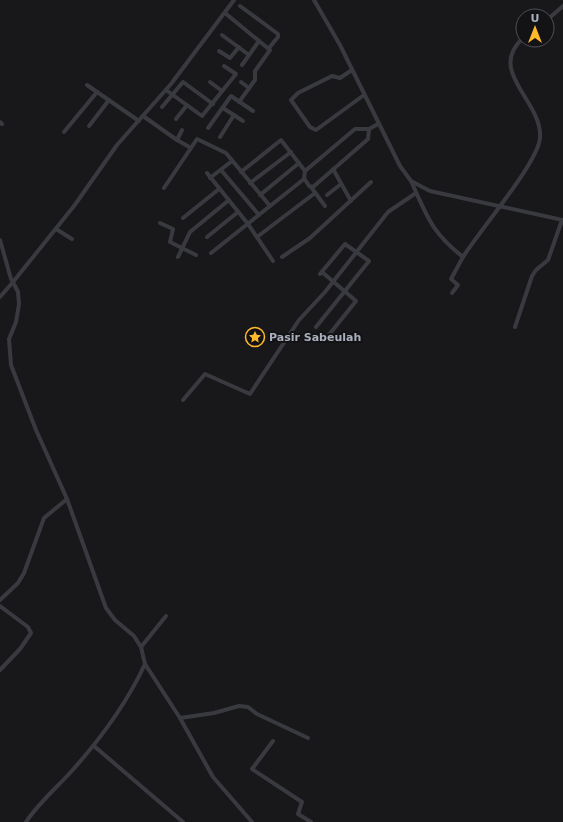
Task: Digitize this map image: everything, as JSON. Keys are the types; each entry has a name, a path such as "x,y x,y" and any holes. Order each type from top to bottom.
{"street":[{"path":"0,297 56,229 117,145 166,90 234,0"},
{"path":"314,0 352,70 397,160 411,181 430,225 444,242 463,257"},
{"path":"239,102 256,78 255,71 270,52 269,48 278,37 278,34 240,6"},
{"path":"555,13 563,6"},
{"path":"225,13 269,48"},
{"path":"222,35 250,55"},
{"path":"242,65 260,41"},
{"path":"219,51 230,58 239,47"},
{"path":"452,293 458,285 451,279 463,257 528,166 540,140 540,126 538,118 518,87 511,67 511,53 515,48"},
{"path":"166,90 202,116 236,74 224,66"},
{"path":"352,70 342,77 334,76 298,93 291,100 310,127 316,130 364,95"},
{"path":"162,107 183,82 213,104"},
{"path":"210,82 222,91"},
{"path":"241,82 249,88"},
{"path":"87,85 138,121"},
{"path":"64,132 97,92"},
{"path":"208,128 231,96 253,111"},
{"path":"89,126 109,100"},
{"path":"176,119 187,105"},
{"path":"223,108 243,121"},
{"path":"220,137 234,115"},
{"path":"143,116 191,148"},
{"path":"211,253 304,179 305,171 355,129 369,129 378,124"},
{"path":"311,187 368,139 369,129"},
{"path":"177,140 182,130"},
{"path":"164,188 197,139 222,150 270,206"},
{"path":"241,172 281,140 305,171"},
{"path":"250,183 291,152"},
{"path":"210,178 232,161"},
{"path":"260,195 299,163"},
{"path":"334,169 351,201"},
{"path":"221,170 258,215"},
{"path":"207,173 248,224 273,261"},
{"path":"304,179 325,206"},
{"path":"411,181 430,191 562,220 548,260 532,276 515,327"},
{"path":"282,257 310,238 371,182"},
{"path":"327,194 341,184"},
{"path":"183,218 219,189"},
{"path":"257,237 315,193"},
{"path":"183,400 205,374 250,394 299,320 357,252 388,212 416,193"},
{"path":"178,257 190,232 228,200"},
{"path":"207,237 238,212"},
{"path":"160,223 172,228 173,231 170,241 196,254"},
{"path":"56,229 72,239"},
{"path":"0,240 11,279 18,292 19,304 16,322 9,339 11,365 36,430 67,499 106,608 115,620 134,636 141,647 144,664 180,718 213,777 252,822"},
{"path":"316,327 345,291 369,261 345,244 321,273 333,281 345,291 356,301 328,336"},
{"path":"0,600 18,582 24,573 44,518 67,499"},
{"path":"0,606 28,627 31,633 20,649 0,670"},
{"path":"141,647 166,616"},
{"path":"26,822 46,797 94,746 124,704 144,664"},
{"path":"180,718 214,713 239,706 248,707 257,714 308,738"},
{"path":"273,741 252,769 302,802 298,814 311,822"},
{"path":"94,746 183,822"}],"place":[{"name":"Pasir Sabeulah","path":"255,337"}]}
